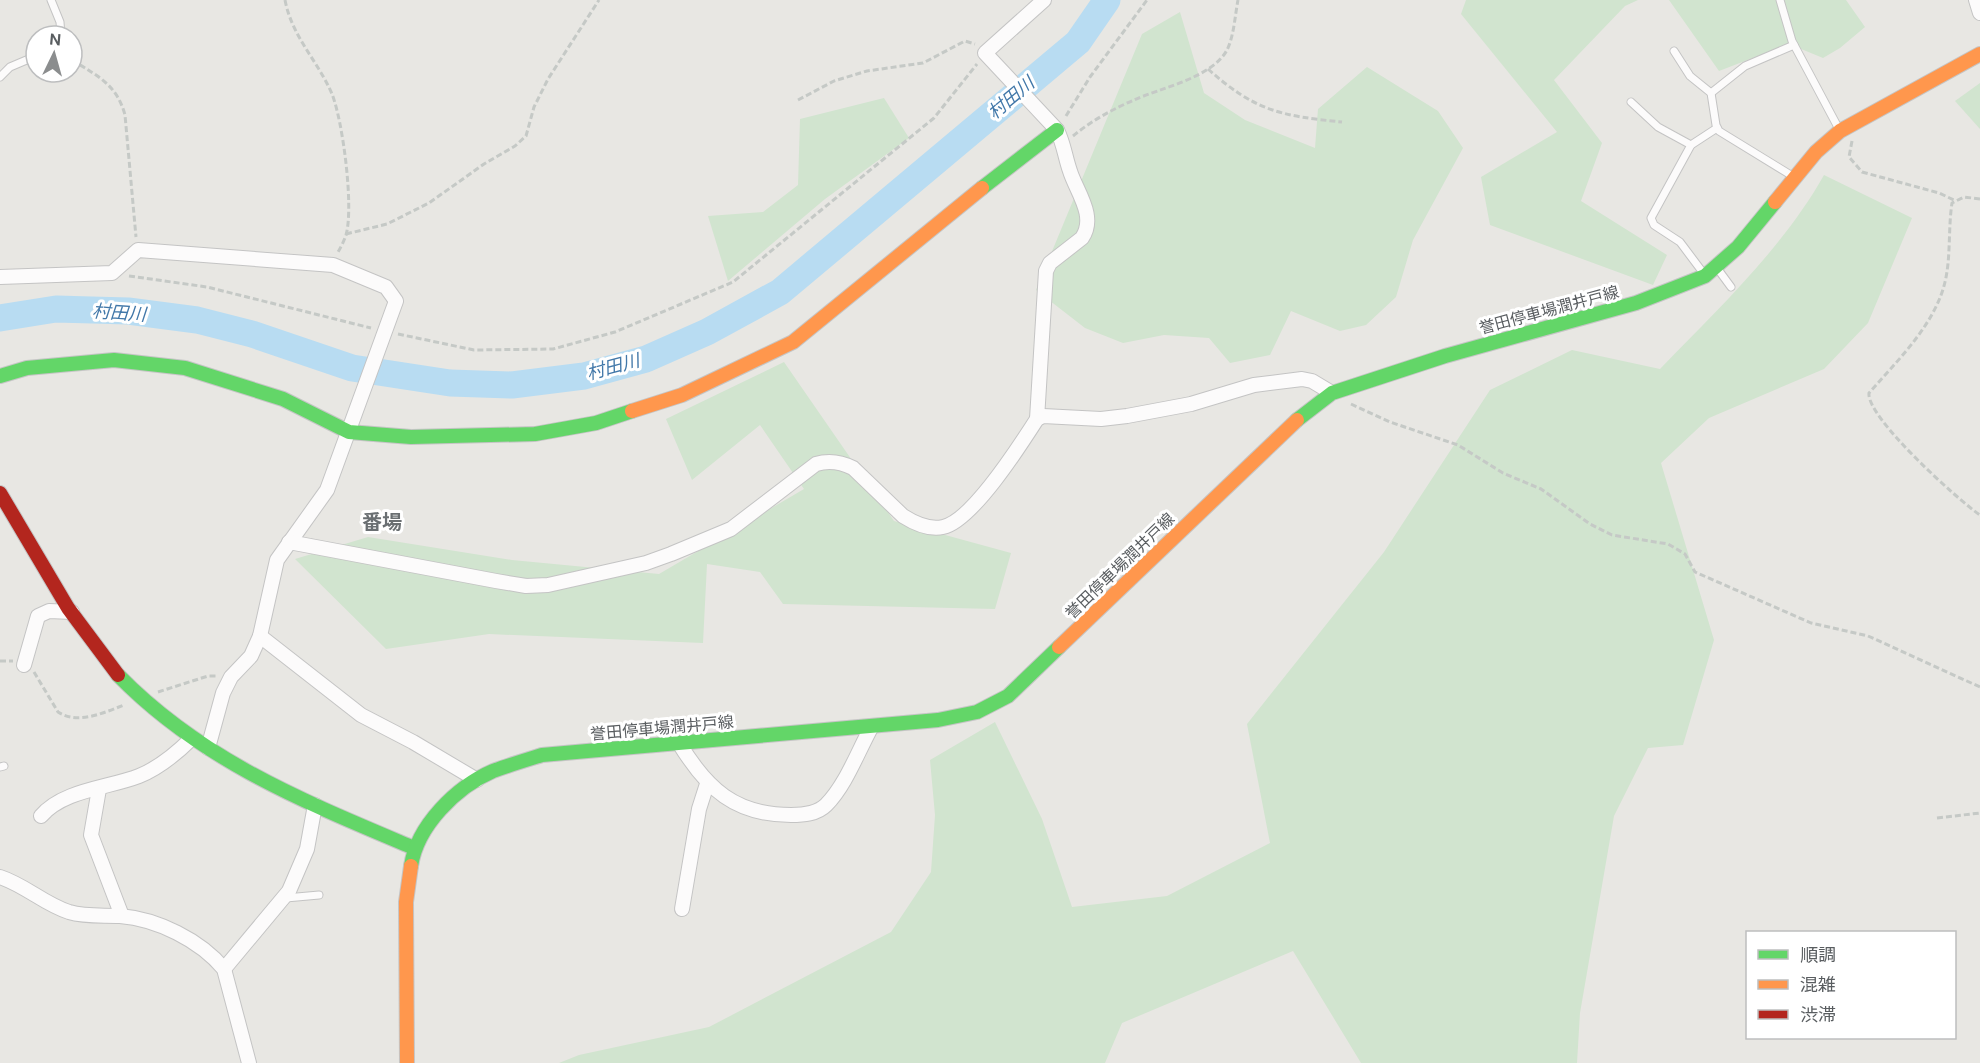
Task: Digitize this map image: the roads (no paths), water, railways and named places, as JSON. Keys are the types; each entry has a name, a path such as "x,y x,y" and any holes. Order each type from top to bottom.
{"main road":[{"name":"誉田停車場潤井戸線","path":"407,1063 406,902 414,848 449,802 477,780 516,762 542,755 938,720 977,712 1008,696 1257,457 1308,410 1332,393 1445,356 1636,303 1711,272 1745,239 1816,152 1840,131 1980,54"},
{"path":"0,376 36,367 114,360 185,368 236,382 283,399 349,432 411,437 535,434 596,423 682,395 793,342 1000,173 1057,130"},
{"path":"0,493 100,654 141,699 192,738 247,772 315,805 414,848"}],"street":[{"path":"289,542 526,586 548,585 646,562 731,529 816,464 826,461 853,468 912,522 943,527 958,519 992,484 1036,419 1046,271 1050,262 1086,233 1087,217 1083,201 1070,172 1064,144 1057,130 985,52 1044,0"},
{"path":"1976,0 1980,13"},
{"path":"0,277 112,273 138,250 333,265 386,287 396,301 327,490 277,560 260,636 251,656 231,677 223,693 208,748"},
{"path":"1036,419 1043,417 1101,419 1127,416 1191,404 1254,385 1302,379 1312,381 1332,393"},
{"path":"24,665 38,616 49,611 72,612"},
{"path":"260,636 361,715 413,742 477,780"},
{"path":"679,743 708,784 722,796 754,811 775,815 811,813 825,807 836,792 872,726"},
{"path":"41,816 56,803 142,775 176,754 192,738"},
{"path":"682,909 699,809 708,784"},
{"path":"99,789 92,835 122,916"},
{"path":"224,969 286,898 307,849 315,805"},
{"path":"0,877 16,882 66,911 82,916 122,916 180,934 215,958 224,969 249,1063"}],"lane":[{"path":"51,0 60,24"},
{"path":"1780,0 1794,45 1840,131"},
{"path":"1711,93 1745,66 1794,45"},
{"path":"1674,51 1690,76 1711,93 1717,128 1794,177"},
{"path":"0,77 10,67 24,61"},
{"path":"1631,102 1658,127 1691,145"},
{"path":"1717,128 1691,145 1663,192 1651,222 1680,242 1711,272 1731,287"},
{"path":"286,898 319,895"}],"waterway":[{"name":"村田川","path":"0,318 56,309 128,311 197,320 252,334 352,368 450,383 512,385 584,376 646,359 707,332 780,292 1078,42 1107,0"}],"district":[{"name":"番場","path":"382,522"}]}
